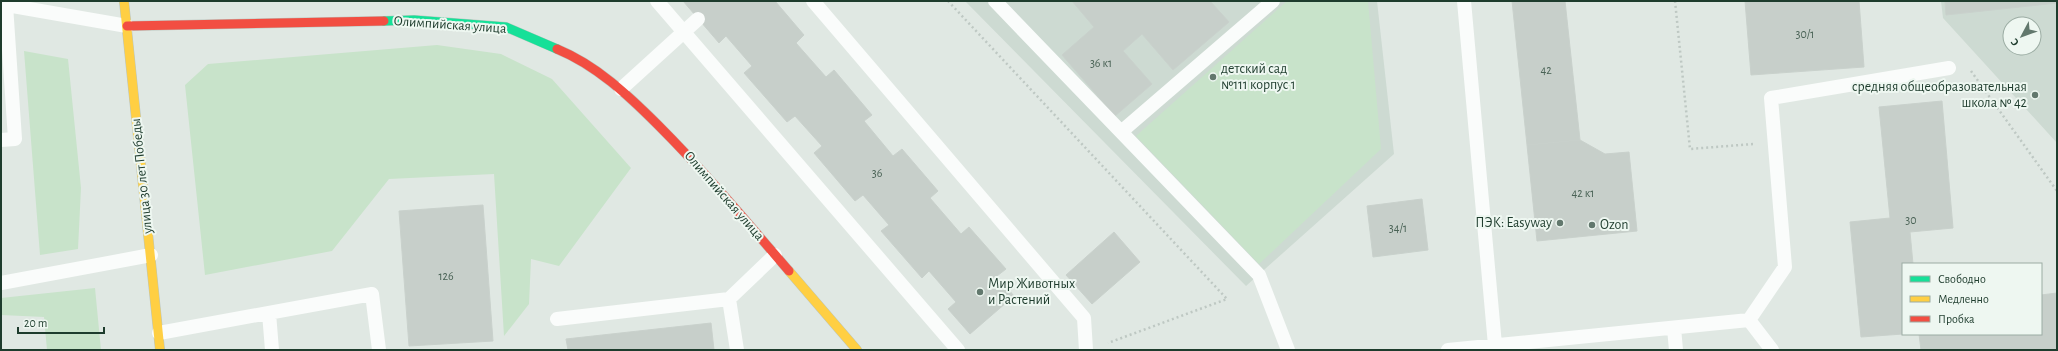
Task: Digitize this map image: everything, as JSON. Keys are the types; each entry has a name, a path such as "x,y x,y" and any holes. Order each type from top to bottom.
{"street":[{"path":"117,1 127,26"},
{"name":"улица 30 лет Победы","path":"124,1 160,350"},
{"name":"Олимпийская улица","path":"127,26 414,20 506,27 572,55 621,89 698,165 852,347"}],"lane":[{"path":"657,1 958,350"},
{"path":"812,1 1084,318 1086,350"},
{"path":"995,1 1259,275 1288,350"},
{"path":"1122,132 1273,1"},
{"path":"1464,1 1495,345"},
{"path":"1,140 16,139 4,4 127,26"},
{"path":"621,89 698,19"},
{"path":"1448,350 1749,320 1786,267 1771,98 1948,68"},
{"path":"1,283 151,255"},
{"path":"557,319 729,299 775,255"},
{"path":"159,333 372,294 379,350"},
{"path":"729,299 737,350"},
{"path":"269,313 272,350"},
{"path":"1749,320 1772,350"},
{"path":"1674,328 1676,350"}],"path":[{"path":"948,1 1227,298 1104,345"},
{"path":"1675,1 1690,148 1775,142"},
{"path":"1948,68 1968,66 2057,191"}],"shaded area":[{"name":"детский сад №111 корпус 1","path":"965,1 1377,1 1394,154 1246,286"},
{"name":"средняя общеобразовательная школа № 42","path":"1941,1 2057,1 2057,143 1943,18"}],"green space":[{"path":"1287,1 1368,1 1381,149 1259,264 1136,136"},
{"path":"437,45 501,54 552,79 631,168 559,266 531,259 529,304 504,336 494,174 389,179 332,251 205,275 185,85 208,64"},
{"path":"24,51 68,59 81,188 78,249 40,255"},
{"path":"95,288 101,350 47,350 44,317 1,315 1,298"}],"building":[{"path":"683,1 775,1 804,35 796,43 826,77 834,70 872,115 864,121 893,156 902,149 938,191 930,198 961,234 969,227 1006,269 997,276 1014,296 970,334 948,309 956,302 929,271 922,278 881,231 889,225 863,195 855,201 814,153 822,146 795,116 787,122 744,73 752,66 726,36 719,43"},
{"path":"1072,1 1210,1 1229,22 1173,70 1142,34 1123,51 1152,84 1115,116 1062,55 1094,27"},
{"path":"1512,1 1565,1 1580,140 1527,145"},
{"path":"1745,1 1859,1 1864,67 1751,75"},
{"path":"1945,1 2057,1 2057,3 1946,15"},
{"path":"1942,101 1953,228 1910,232 1913,263 1902,263 1902,334 1861,337 1850,222 1890,218 1879,107"},
{"path":"1580,140 1605,154 1629,152 1637,231 1537,241 1527,145"},
{"path":"1422,199 1428,250 1373,257 1367,206"},
{"path":"483,205 493,341 409,346 399,211"},
{"path":"1114,232 1140,262 1092,304 1066,275"},
{"path":"2057,293 2057,350 1921,350 1919,335 2042,335 2042,295"},
{"path":"711,323 714,350 568,350 566,339"}],"traffic: fast":[{"path":"384,21 414,20 506,27 557,49"}],"traffic: slow":[{"path":"124,1 160,350"},
{"path":"789,271 857,350"}],"traffic: jam":[{"path":"127,26 384,21"},
{"path":"557,49 585,63 598,72 647,114 708,178 789,271"}],"place":[{"name":"детский сад №111 корпус 1","path":"1213,77"},
{"name":"средняя общеобразовательная школа № 42","path":"2035,95"},
{"name":"ПЭК: Easyway","path":"1560,223"},
{"name":"Ozon","path":"1592,225"},
{"name":"Мир Животных и Растений","path":"980,292"}]}
